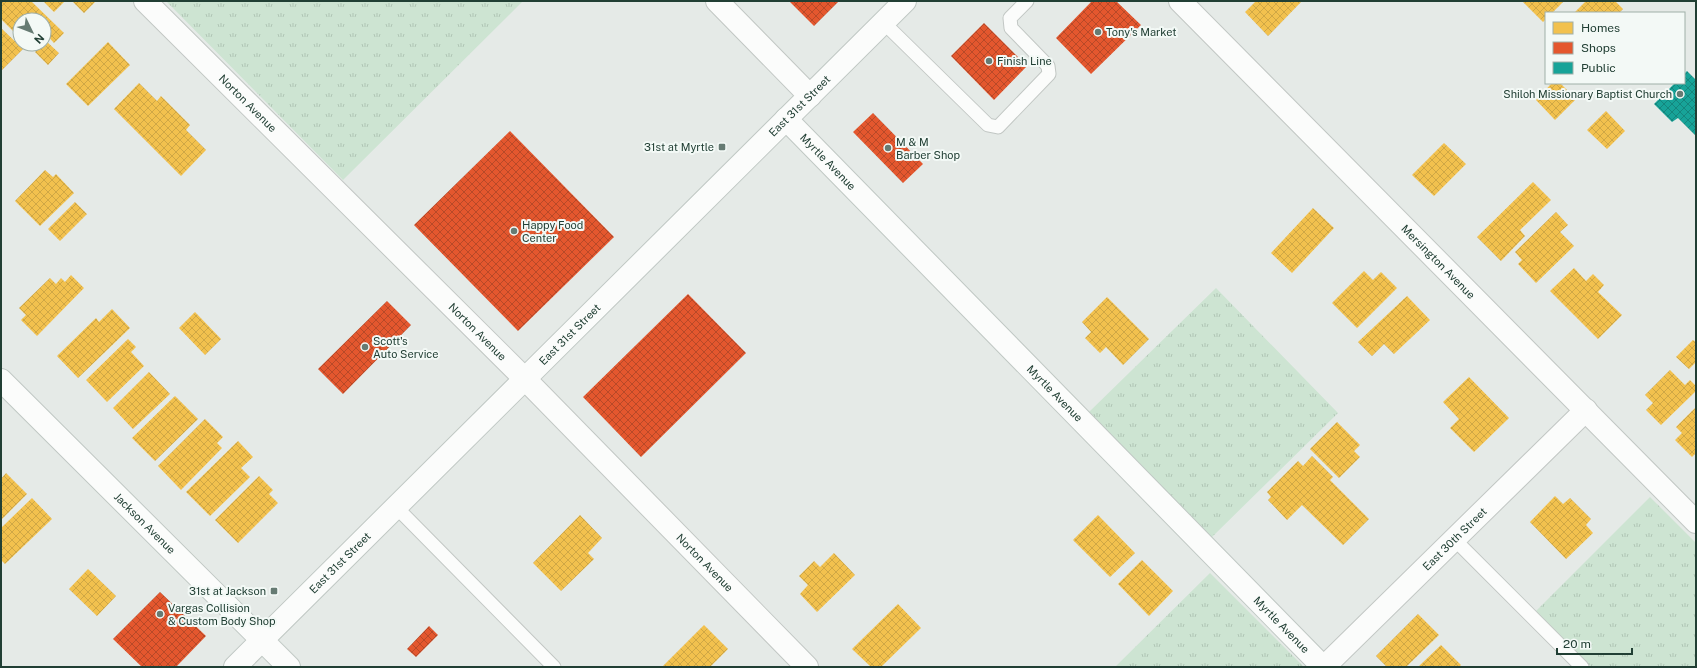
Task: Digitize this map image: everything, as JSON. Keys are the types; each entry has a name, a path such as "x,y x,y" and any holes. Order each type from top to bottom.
{"street":[{"name":"Norton Avenue","path":"145,1 525,379 807,667"},
{"path":"717,1 810,96"},
{"name":"East 31st Street","path":"235,667 905,1"},
{"name":"Mersington Avenue","path":"1180,1 1696,522"},
{"name":"Myrtle Avenue","path":"786,119 1323,667"},
{"name":"Jackson Avenue","path":"1,380 289,667"},
{"name":"East 30th Street","path":"1323,667 1586,410"}],"lane":[{"path":"883,22 988,125 998,127 1049,74 1048,66 1011,28 1010,18 1027,1"},
{"path":"396,507 554,667"},
{"path":"1454,540 1582,667"}],"green space":[{"path":"166,1 523,1 343,180"},
{"path":"1216,288 1338,413 1211,538 1089,412"},
{"path":"1650,497 1696,543 1696,667 1591,667 1536,611"},
{"path":"1210,573 1304,667 1115,667"}],"building: Homes":[{"path":"1,1 31,1 42,12 12,12 12,30 1,19"},
{"path":"43,1 65,1 54,12"},
{"path":"72,1 94,1 95,2 84,13"},
{"path":"1256,1 1302,1 1268,36 1245,12"},
{"path":"1522,1 1564,1 1553,12 1545,12 1545,20 1543,22"},
{"path":"1586,1 1615,1 1623,9 1620,12 1575,12"},
{"path":"52,21 64,33 54,43 52,41"},
{"path":"1,28 12,38 12,52 20,52 1,71"},
{"path":"108,42 130,65 88,106 66,84"},
{"path":"52,47 59,53 48,65 35,52 52,52"},
{"path":"139,83 157,101 161,96 190,125 186,130 206,150 181,176 114,109"},
{"path":"1551,84 1561,84 1576,99 1555,120 1536,100"},
{"path":"1606,111 1625,131 1607,149 1587,130"},
{"path":"1444,143 1466,164 1434,196 1412,175"},
{"path":"45,170 53,177 56,174 74,193 40,226 15,201"},
{"path":"1533,182 1551,200 1520,230 1525,236 1501,261 1477,237"},
{"path":"75,202 87,214 60,241 48,229"},
{"path":"1313,208 1334,228 1292,273 1271,253"},
{"path":"1556,212 1568,225 1560,232 1574,246 1536,283 1518,264 1522,260 1515,252"},
{"path":"1574,268 1586,281 1593,274 1604,285 1598,292 1622,315 1598,339 1550,291"},
{"path":"1364,271 1373,280 1381,272 1397,288 1357,328 1332,303"},
{"path":"71,275 84,288 37,336 21,320 26,315 19,308 50,278 56,284 61,278 65,282"},
{"path":"1407,296 1430,320 1394,354 1384,344 1372,356 1358,342"},
{"path":"1107,297 1149,339 1123,365 1106,347 1100,353 1085,338 1091,332 1082,322"},
{"path":"112,309 130,328 78,378 57,356 96,318 99,322"},
{"path":"195,312 221,339 205,355 179,328"},
{"path":"128,339 136,347 131,352 144,366 107,402 86,380"},
{"path":"1693,340 1696,342 1696,362 1689,369 1676,357"},
{"path":"1670,370 1685,385 1690,380 1696,386 1696,391 1661,425 1646,410 1653,403 1645,395"},
{"path":"149,372 170,394 133,429 113,408"},
{"path":"1469,377 1509,418 1474,452 1450,428 1459,419 1443,402"},
{"path":"175,396 198,419 155,461 132,438"},
{"path":"1696,407 1696,453 1692,457 1675,440 1682,433 1676,427"},
{"path":"205,419 223,437 217,443 222,448 181,490 158,466"},
{"path":"1337,422 1360,445 1354,451 1360,457 1339,478 1310,449"},
{"path":"238,441 253,457 241,468 250,477 210,516 186,492"},
{"path":"1312,456 1333,477 1330,480 1369,519 1343,545 1302,505 1287,520 1268,500 1271,497 1267,492 1298,461 1303,466"},
{"path":"6,473 27,494 1,520 1,479"},
{"path":"259,476 273,490 269,494 278,503 238,543 215,520"},
{"path":"1555,496 1563,504 1570,498 1591,519 1586,525 1593,533 1566,559 1530,522"},
{"path":"32,498 52,519 5,564 1,560 1,528"},
{"path":"580,515 602,538 588,553 594,559 561,591 533,563"},
{"path":"1098,515 1135,553 1110,577 1073,540"},
{"path":"834,553 855,575 817,612 800,594 808,585 799,576 814,561 820,567"},
{"path":"1142,560 1173,591 1149,616 1118,584"},
{"path":"88,569 116,596 97,616 69,589"},
{"path":"898,604 921,628 881,667 871,667 852,649"},
{"path":"1418,614 1439,635 1406,667 1387,667 1376,656"},
{"path":"704,625 728,649 710,667 662,667"},
{"path":"1441,645 1461,665 1459,667 1418,667"}],"building: Shops":[{"path":"789,1 839,1 814,26"},
{"name":"Tony's Market","path":"1092,1 1116,1 1141,25 1091,74 1056,38"},
{"name":"Finish Line","path":"984,23 1027,66 994,100 951,56"},
{"name":"M & M Barber Shop","path":"873,113 923,164 903,183 853,132"},
{"name":"Happy Food Center","path":"510,131 614,237 518,331 414,225"},
{"path":"688,294 746,353 641,457 583,397"},
{"name":"Scott's Auto Service","path":"387,301 411,325 343,394 318,369"},
{"name":"Vargas Collision & Custom Body Shop","path":"160,592 206,636 176,667 142,667 113,639"},
{"path":"429,626 438,635 416,657 407,649"}],"building: Public":[{"name":"Shiloh Missionary Baptist Church","path":"1687,71 1696,80 1696,136 1678,118 1672,122 1654,104 1674,84 1685,84 1685,73"}],"place":[{"name":"Tony's Market","path":"1098,32"},
{"name":"Finish Line","path":"989,61"},
{"name":"Shiloh Missionary Baptist Church","path":"1680,94"},
{"name":"31st at Myrtle","path":"722,147"},
{"name":"M & M Barber Shop","path":"888,148"},
{"name":"Happy Food Center","path":"514,231"},
{"name":"Scott's Auto Service","path":"365,347"},
{"name":"31st at Jackson","path":"274,591"},
{"name":"Vargas Collision & Custom Body Shop","path":"160,614"}]}
